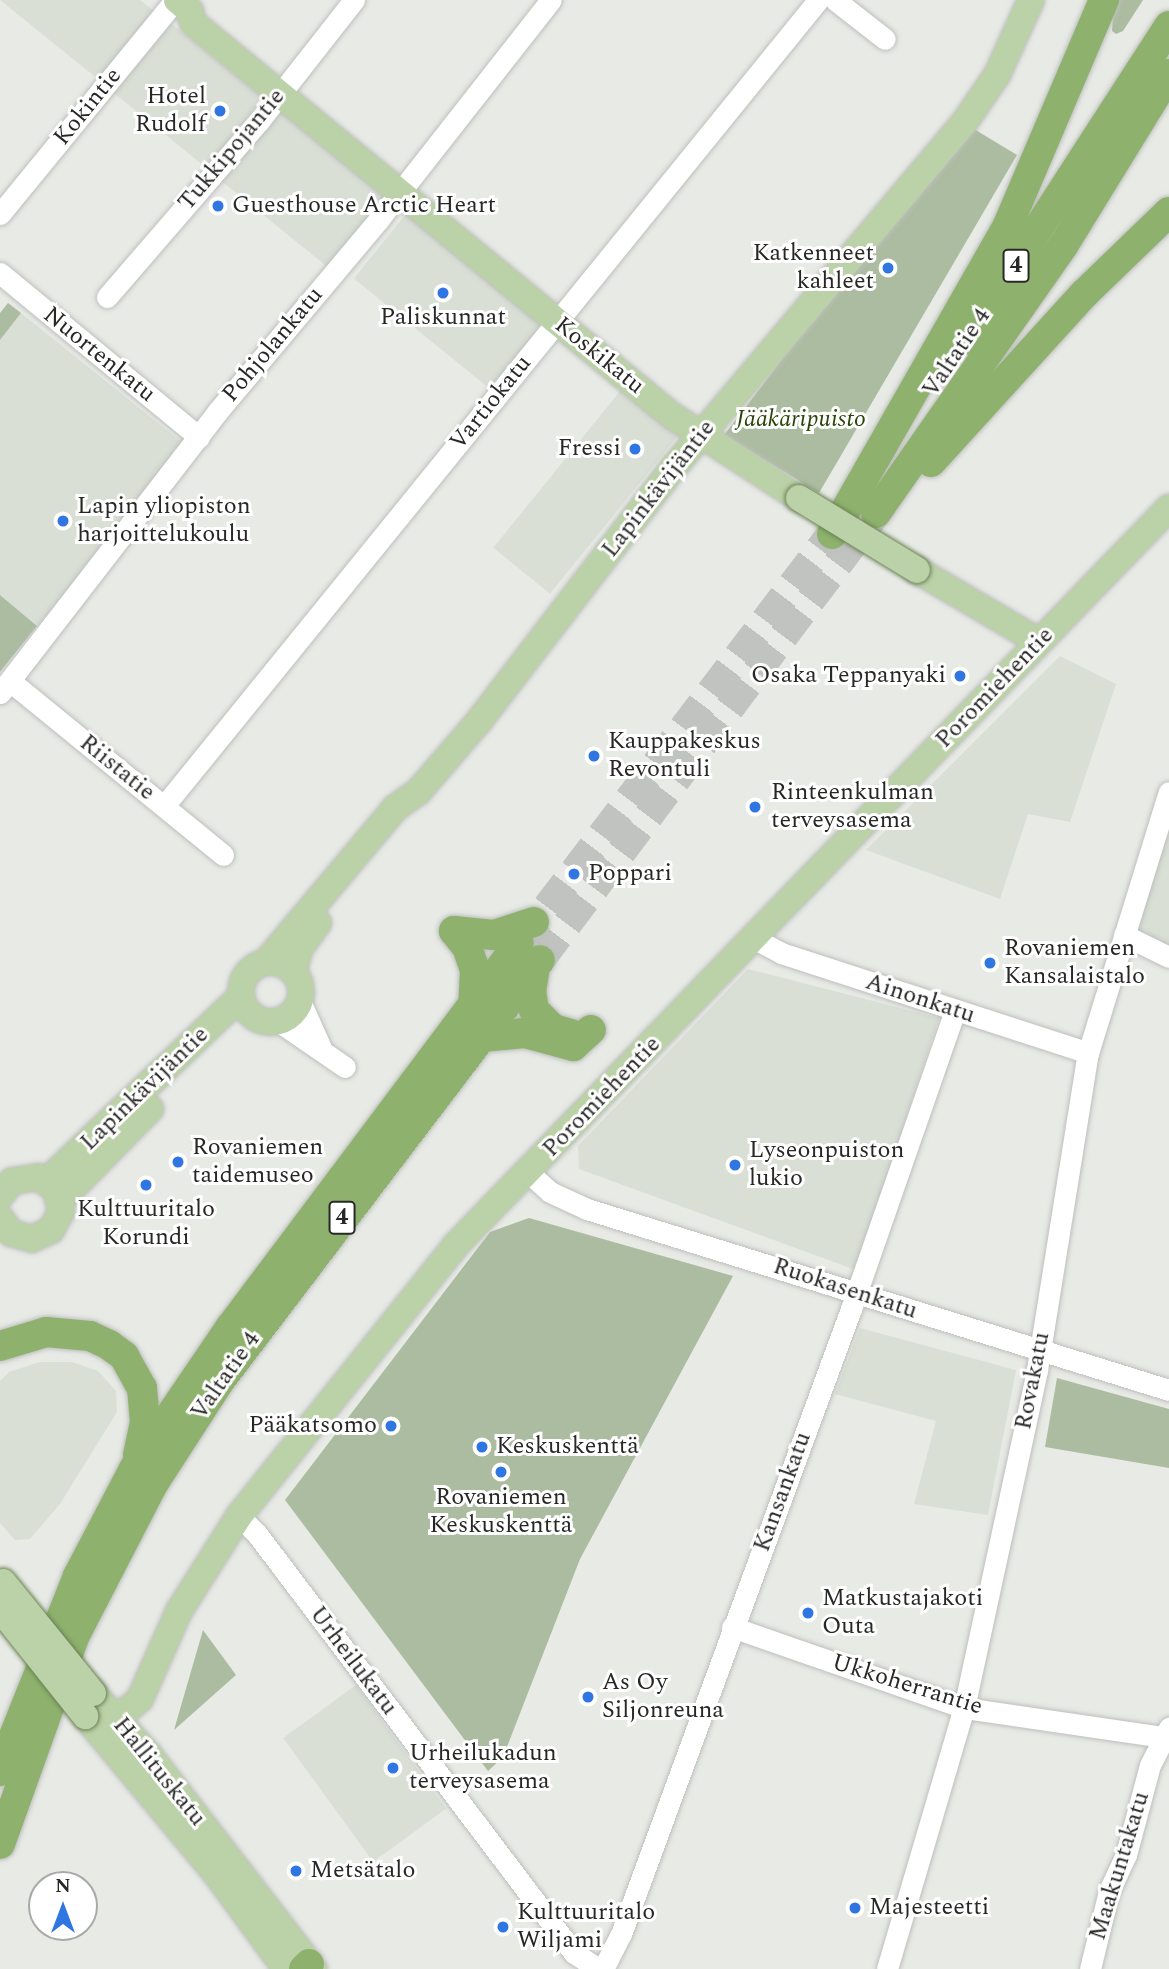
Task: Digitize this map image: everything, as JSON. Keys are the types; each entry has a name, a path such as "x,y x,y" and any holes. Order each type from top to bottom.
{"highway":[{"path":"832,534 1008,225 1104,0"},
{"name":"Valtatie 4","path":"871,510 1038,233 1169,26"},
{"name":"Valtatie 4","path":"871,510 1063,246 1169,74"},
{"path":"871,510 1169,212"},
{"path":"473,1004 475,970 467,947 454,931 494,936 532,948 531,1002 538,1018 566,1033 591,1030 573,1046 525,1033 482,1037"},
{"name":"Valtatie 4","path":"0,1771 78,1576 134,1469 230,1328 473,1004 532,948"},
{"name":"Valtatie 4","path":"0,1844 74,1637 153,1484 219,1382 482,1037 532,948"},
{"path":"0,1346 24,1336 69,1333 90,1336 124,1356 144,1397 145,1422 134,1469"}],"main road":[{"name":"Koskikatu","path":"170,3 181,23 193,23 398,194 701,434 799,498 1038,641"},
{"name":"Lapinkävijäntie","path":"293,972 300,948 406,817 418,792 512,681 701,434 964,123 991,85 1026,6"},
{"name":"Poromiehentie","path":"98,1715 140,1699 179,1611 239,1516 455,1246 755,939 1038,641 1169,509"},
{"name":"Lapinkävijäntie","path":"266,962 395,808 418,792"},
{"path":"266,962 281,964 293,972 300,985 300,1001 292,1013 278,1021 262,1021 245,1005 248,972 266,962"},
{"name":"Lapinkävijäntie","path":"54,1191 245,1005"},
{"path":"0,1251 24,1238 51,1230 58,1221 54,1191 30,1176 4,1180"},
{"path":"0,1220 10,1233 24,1238"},
{"name":"Hallituskatu","path":"2,1580 98,1715"},
{"name":"Hallituskatu","path":"0,1609 98,1715 149,1755 303,1968"}],"street":[{"name":"Tukkipojantie","path":"107,297 279,94 354,0"},
{"name":"Pohjolankatu","path":"5,687 199,437 398,194 551,0"},
{"name":"Vartiokatu","path":"164,806 818,0"},
{"path":"835,0 885,39"},
{"name":"Kokintie","path":"0,214 170,3"},
{"name":"Nuortenkatu","path":"0,273 199,437"},
{"name":"Riistatie","path":"5,687 164,806 223,855"},
{"name":"Rovakatu","path":"887,1969 964,1708 1040,1350 1088,1053 1169,792"},
{"path":"1124,935 1169,957"},
{"name":"Ainonkatu","path":"755,939 780,953 1088,1053"},
{"path":"300,1001 321,1048 345,1067"},
{"name":"Kansankatu","path":"601,1969 621,1934 855,1295 955,1012"},
{"path":"278,1021 309,1046 321,1048"},
{"name":"Ruokasenkatu","path":"529,1172 550,1192 587,1209 747,1256 855,1295 1169,1390"},
{"name":"Urheilukatu","path":"239,1516 257,1534 574,1953 601,1969"},
{"name":"Ukkoherrantie","path":"732,1627 964,1708 1168,1734"},
{"name":"Maakuntakatu","path":"1090,1969 1109,1891 1126,1856 1150,1765 1168,1734"}],"shaded area":[{"path":"0,0 140,0 154,11 99,80"},
{"path":"168,21 263,98 206,168 111,91"},
{"path":"277,109 390,201 333,272 220,180"},
{"path":"406,214 548,329 496,394 354,279"},
{"name":"Lapin yliopiston harjoittelukoulu","path":"21,313 189,448 37,626 0,595 0,340"},
{"path":"621,390 678,436 550,594 493,548"},
{"path":"1060,656 1116,684 1070,822 1028,814 1000,899 866,850"},
{"path":"1169,820 1169,951 1134,933"},
{"path":"748,969 939,1018 856,1270 579,1169 578,1146"},
{"path":"860,1328 1016,1370 988,1515 914,1504 936,1421 835,1394"},
{"path":"40,1362 72,1362 98,1371 116,1391 117,1412 60,1504 30,1539 15,1540 0,1523 0,1381 9,1372"},
{"path":"356,1685 446,1809 373,1862 283,1738"}],"green space":[{"path":"1114,0 1143,0 1123,31 1116,34 1112,31"},
{"name":"Jääkäripuisto","path":"964,123 1017,155 819,493 724,435"},
{"path":"8,303 21,313 0,340 0,313"},
{"path":"0,595 37,626 0,672"},
{"name":"Keskuskenttä","path":"529,1218 733,1276 580,1559 503,1757 488,1771 285,1500 490,1232"},
{"path":"1057,1378 1169,1409 1169,1468 1045,1447"},
{"path":"203,1630 236,1675 174,1730"}],"tunnel":[{"path":"540,960 876,513"},
{"path":"520,943 846,515"}],"place":[{"name":"Hotel Rudolf","path":"220,111"},
{"name":"Guesthouse Arctic Heart","path":"218,206"},
{"name":"Katkenneet kahleet","path":"888,268"},
{"name":"Paliskunnat","path":"443,293"},
{"name":"Fressi","path":"635,449"},
{"name":"Lapin yliopiston harjoittelukoulu","path":"63,521"},
{"name":"Osaka Teppanyaki","path":"960,676"},
{"name":"Kauppakeskus Revontuli","path":"594,756"},
{"name":"Rinteenkulman terveysasema","path":"755,807"},
{"name":"Poppari","path":"574,874"},
{"name":"Rovaniemen Kansalaistalo","path":"990,963"},
{"name":"Rovaniemen taidemuseo","path":"178,1162"},
{"name":"Lyseonpuiston lukio","path":"735,1165"},
{"name":"Kulttuuritalo Korundi","path":"146,1185"},
{"name":"Pääkatsomo","path":"391,1426"},
{"name":"Keskuskenttä","path":"482,1447"},
{"name":"Rovaniemen Keskuskenttä","path":"501,1472"},
{"name":"Matkustajakoti Outa","path":"808,1613"},
{"name":"As Oy Siljonreuna","path":"588,1697"},
{"name":"Urheilukadun terveysasema","path":"393,1768"},
{"name":"Metsätalo","path":"296,1871"},
{"name":"Majesteetti","path":"855,1908"},
{"name":"Kulttuuritalo Wiljami","path":"503,1927"}]}
